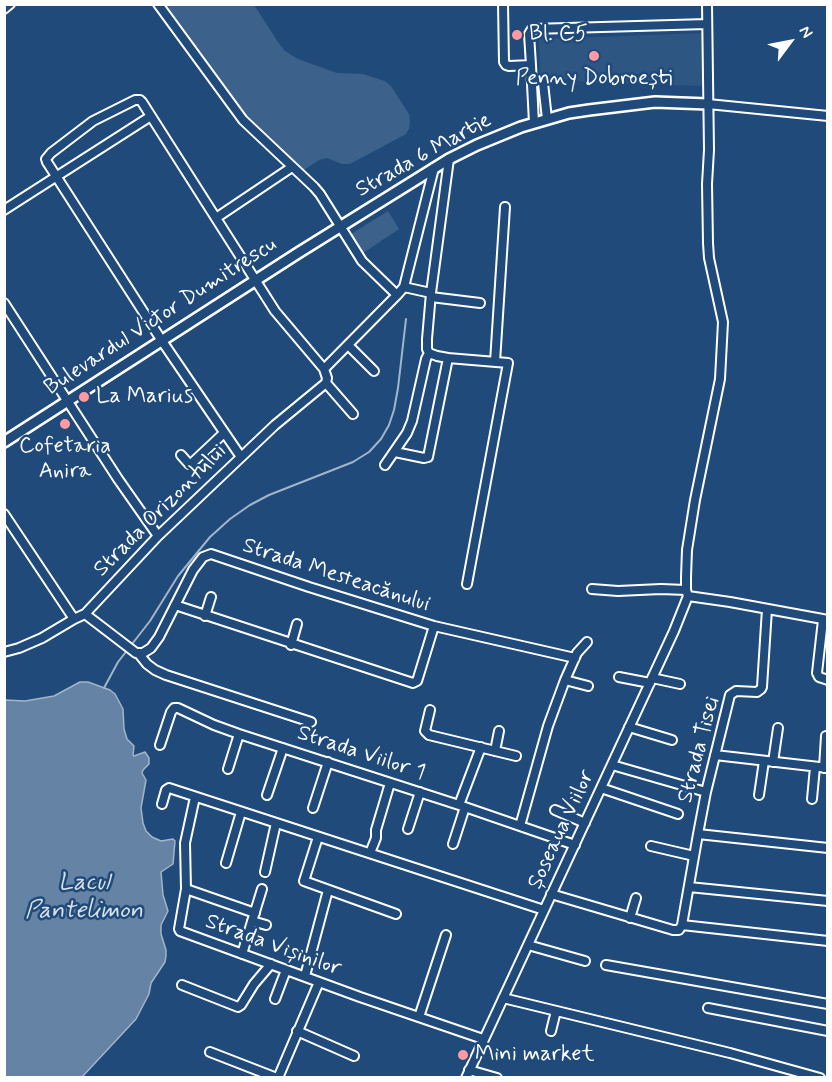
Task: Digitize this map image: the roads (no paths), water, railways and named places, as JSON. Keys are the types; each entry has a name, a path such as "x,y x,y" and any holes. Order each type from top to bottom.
{"street":[{"path":"4,9 10,4"},
{"path":"158,4 243,120 320,194 362,261 397,296"},
{"path":"502,4 505,64 509,66 531,65"},
{"path":"687,593 685,563 720,379 723,322 708,243 707,4"},
{"path":"534,123 529,34 531,30 535,28 707,24"},
{"path":"532,79 543,83 547,119"},
{"path":"241,457 47,162 47,156 97,119 138,100 142,102 283,322 325,371 326,383 353,414"},
{"name":"Strada 6 Martie","path":"340,227 449,159 505,133 534,123 589,110 655,102 708,104"},
{"path":"708,104 828,116"},
{"path":"5,210 151,116"},
{"path":"385,465 407,433 412,421 429,353 427,339 431,295 449,159"},
{"path":"216,218 292,167"},
{"path":"325,371 404,287 434,168"},
{"path":"495,362 505,207"},
{"name":"Bulevardul Victor Dumitrescu","path":"4,442 340,227"},
{"path":"404,287 431,295 480,303"},
{"path":"4,303 118,479 158,536"},
{"path":"348,345 374,371"},
{"path":"429,353 448,358 508,363 467,584"},
{"path":"395,452 428,457 448,358"},
{"name":"Strada Orizontului","path":"4,652 42,638 85,614 158,536 275,425 326,383"},
{"path":"181,455 191,464 224,433"},
{"path":"4,514 74,619"},
{"name":"Strada Mesteacănului","path":"138,653 146,652 154,644 193,570 203,557 211,554 434,626 415,683 291,645 175,605"},
{"path":"592,589 618,591 661,589 825,620 817,673 822,679 828,680"},
{"name":"Șoseaua Viilor","path":"468,1073 674,631 687,593"},
{"path":"205,616 211,597"},
{"name":"Strada Tisei","path":"682,926 706,792 730,695 736,691 757,692 762,687 767,609"},
{"path":"85,614 124,645 138,653 155,670 311,722"},
{"path":"291,645 297,624"},
{"path":"434,626 574,658"},
{"path":"520,826 548,726 574,658 587,642"},
{"path":"620,677 680,684"},
{"path":"565,680 588,686"},
{"name":"Strada Viilor 1","path":"160,745 170,714 177,708 239,734 575,845"},
{"path":"430,710 425,728 426,733 440,739 516,756"},
{"path":"629,727 672,740"},
{"path":"773,762 778,728"},
{"path":"495,751 499,731"},
{"path":"228,769 239,734"},
{"path":"812,799 822,767 826,736"},
{"path":"453,844 462,806 481,747"},
{"path":"267,795 283,748"},
{"path":"716,755 822,767"},
{"path":"759,795 764,761"},
{"path":"313,808 327,762"},
{"path":"612,765 706,792"},
{"path":"370,854 390,783"},
{"path":"601,788 678,814"},
{"path":"162,804 166,790 169,789 544,910"},
{"path":"408,829 420,792"},
{"name":"Strada Vișinilor","path":"195,797 185,843 186,889 180,931 483,1039"},
{"path":"555,810 585,823"},
{"path":"226,863 241,812"},
{"path":"265,872 276,823"},
{"path":"698,834 828,848"},
{"path":"318,837 304,880 396,914"},
{"path":"651,846 694,856"},
{"path":"689,887 828,901"},
{"path":"186,889 253,917 266,925"},
{"path":"242,954 262,889"},
{"path":"305,976 328,890"},
{"path":"552,894 674,930 679,930 682,926 828,941"},
{"path":"630,918 636,898"},
{"path":"419,1017 446,935"},
{"path":"528,945 585,961"},
{"path":"182,985 238,1006 271,964"},
{"path":"606,965 828,1004"},
{"path":"275,999 286,970"},
{"path":"210,1052 278,1077 319,982"},
{"path":"503,998 820,1077"},
{"path":"708,1008 828,1031"},
{"path":"551,1031 556,1011"},
{"path":"297,1031 354,1056"},
{"path":"468,1073 497,1077"}],"water":[{"name":"Lacul Pantelimon","path":"80,682 88,682 115,694 123,709 127,739 134,746 133,755 145,752 149,758 149,764 142,773 146,780 141,808 146,831 161,841 173,839 175,841 173,864 161,872 163,895 168,911 161,925 166,950 165,962 151,983 149,994 136,1019 82,1077 5,1077 5,700 25,701 54,696"}],"waterway":[{"path":"104,688 118,662 150,621 178,576 210,537 230,519 269,495 353,462 369,452 381,439 394,410 406,319"}],"place":[{"name":"Bl. C5","path":"517,35"},
{"name":"Penny Dobroești","path":"594,56"},
{"name":"La Marius","path":"84,397"},
{"name":"Cofetaria Anira","path":"65,424"},
{"name":"Mini market","path":"463,1055"}]}
